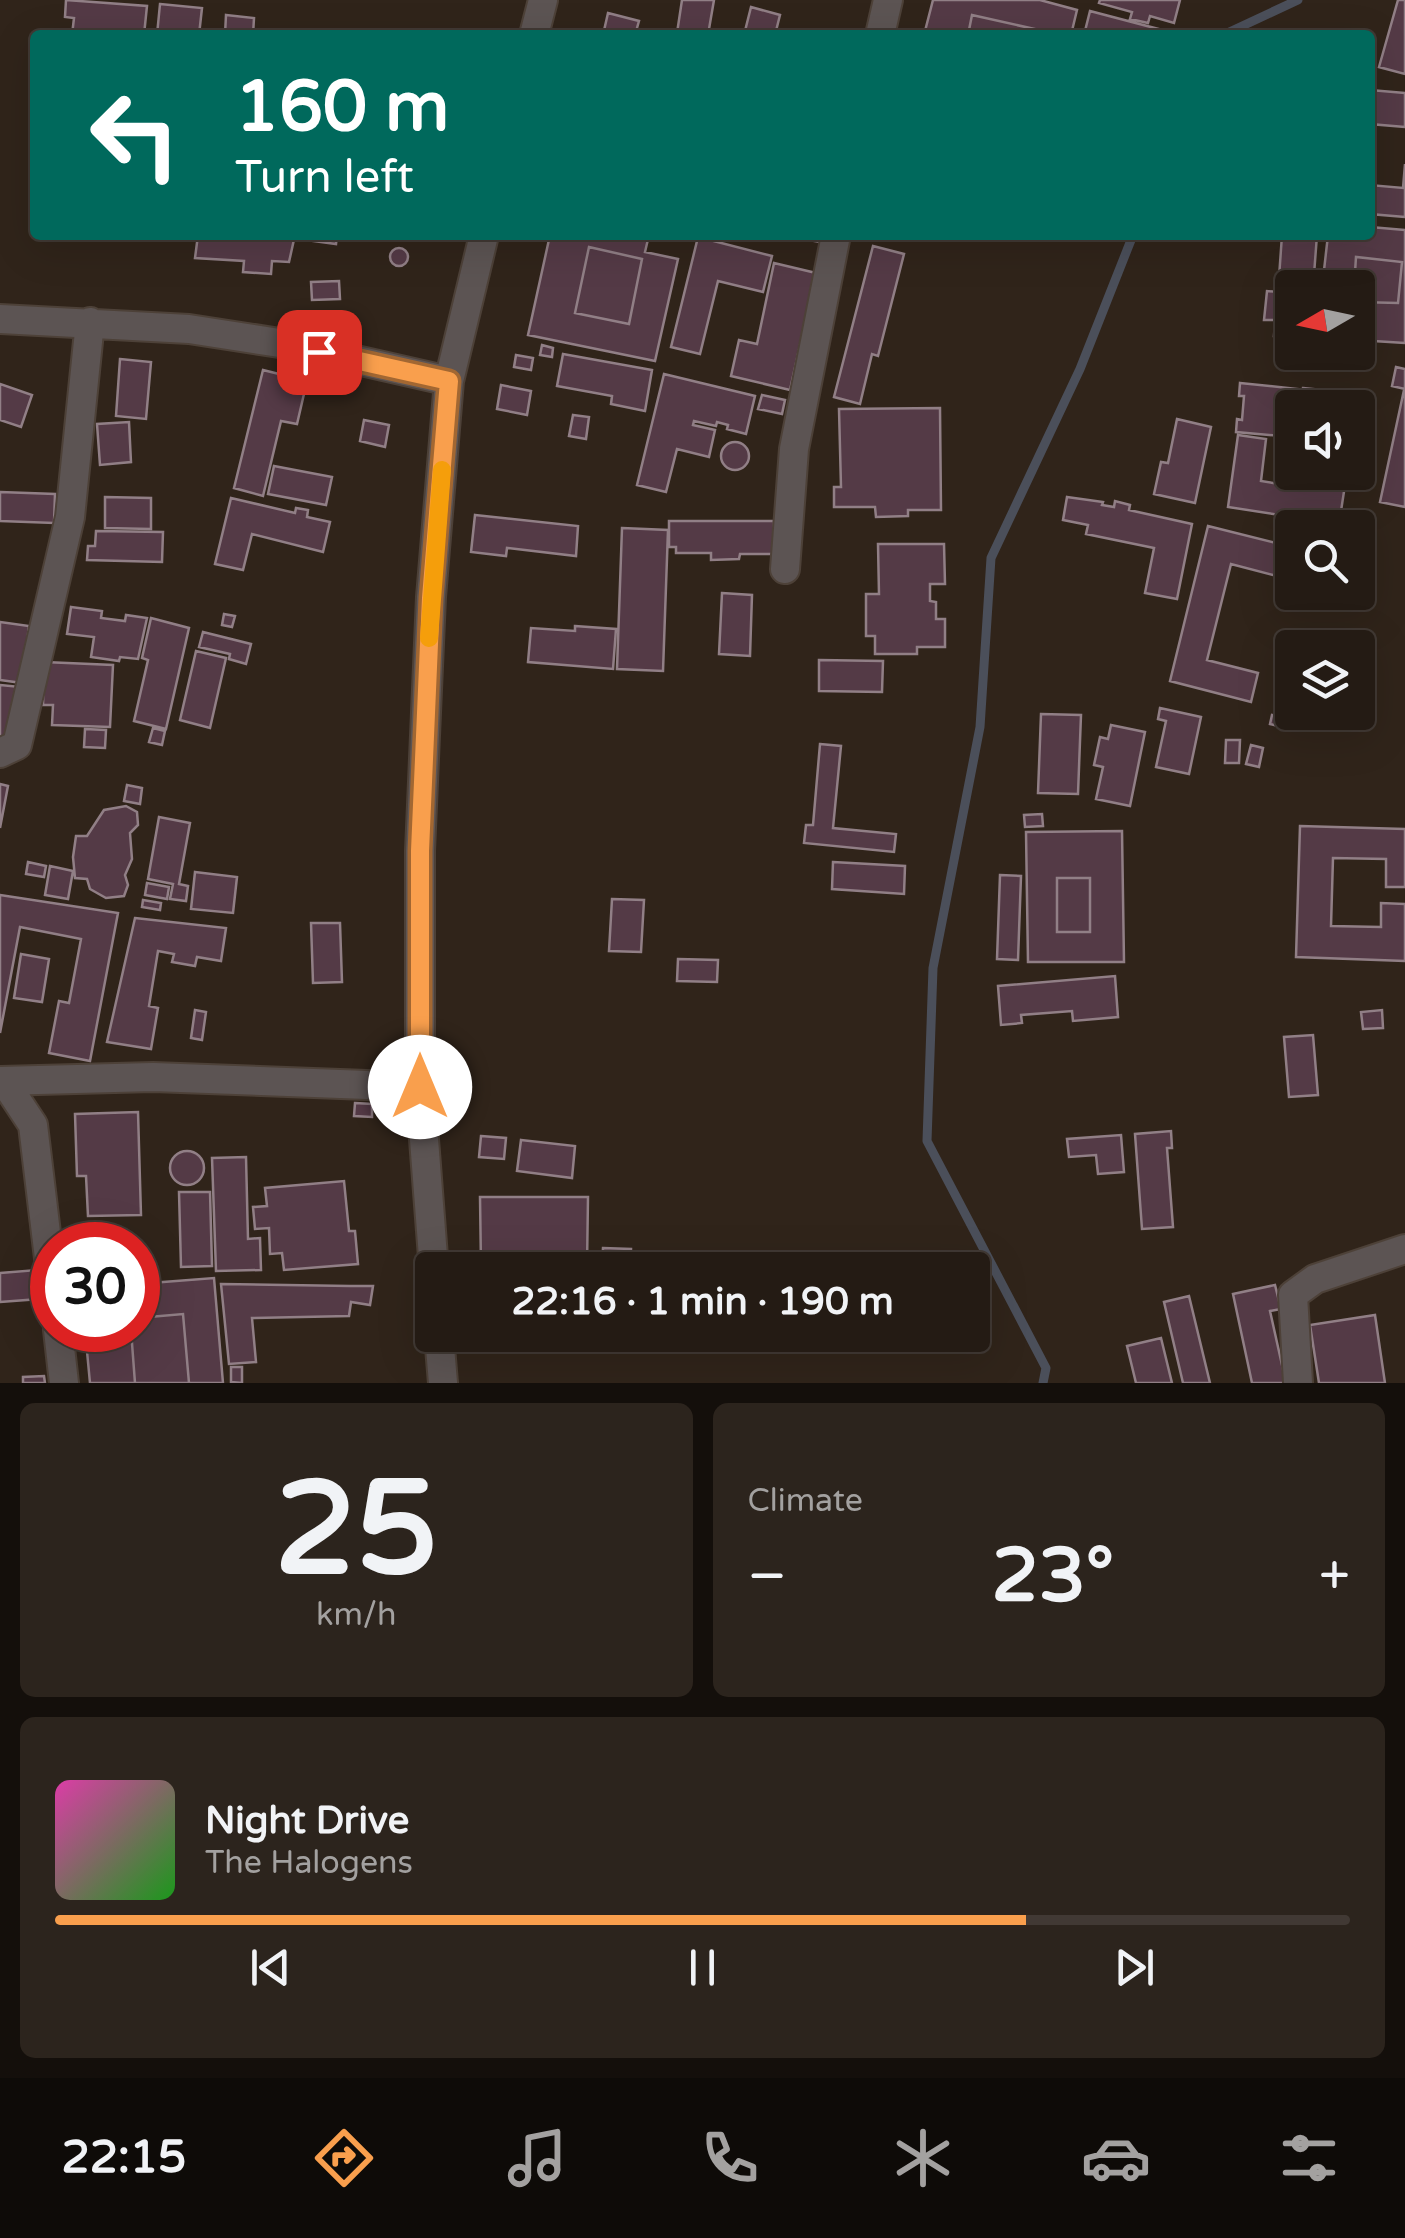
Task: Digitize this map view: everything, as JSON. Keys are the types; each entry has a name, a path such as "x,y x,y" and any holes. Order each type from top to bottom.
{"street":[{"path":"535,30 543,0"},
{"path":"881,30 888,0"},
{"path":"433,1252 420,1087 420,851 431,598 449,381 483,240"},
{"path":"785,570 794,449 835,240"},
{"path":"0,319 190,329 286,344 449,381"},
{"path":"0,753 16,745 70,517 90,322"},
{"path":"2,1082 153,1077 420,1087"},
{"path":"2,1082 33,1125 45,1222"},
{"path":"1298,1383 1293,1295 1315,1279 1405,1248"},
{"path":"60,1352 64,1383"},
{"path":"440,1352 442,1383"}],"building":[{"path":"66,0 147,6 145,30 73,30 74,18 65,17"},
{"path":"682,0 714,0 709,30 677,30"},
{"path":"933,0 1040,0 1077,10 1072,30 1039,30 972,15 969,30 925,30"},
{"path":"1180,0 1174,23 1150,16 1148,23 1130,19 1132,12 1099,3"},
{"path":"1398,0 1405,0 1405,74 1379,67"},
{"path":"160,4 202,8 200,30 157,30"},
{"path":"751,7 780,15 776,30 745,30"},
{"path":"1090,11 1162,30 1085,30"},
{"path":"608,13 639,21 636,30 604,30"},
{"path":"226,15 254,18 253,30 225,30"},
{"path":"972,15 1039,30 969,30"},
{"path":"1375,90 1405,93 1405,127 1375,124"},
{"path":"1405,164 1405,217 1375,214 1375,185 1403,188"},
{"path":"1375,227 1405,230 1405,343 1375,341 1375,302 1398,303 1402,262 1356,257 1355,270 1324,270 1327,240 1375,240"},
{"path":"197,240 294,240 289,262 272,261 271,274 243,272 244,261 195,258"},
{"path":"549,240 648,240 645,252 678,259 655,361 528,335","holes":["589,247 642,259 629,324 575,313"]},
{"path":"697,240 772,256 763,292 718,281 700,354 671,347"},
{"path":"1282,240 1317,240 1314,270 1280,270"},
{"path":"873,246 904,254 878,356 872,354 860,404 834,397"},
{"path":"589,247 642,259 629,324 575,313"},
{"path":"399,248 408,257 399,266 390,257"},
{"path":"1356,257 1402,262 1398,303 1375,302 1375,270 1355,270"},
{"path":"774,263 816,273 790,390 731,376 739,340 757,344"},
{"path":"339,281 340,299 312,300 311,282"},
{"path":"1267,291 1275,292 1275,320 1264,320"},
{"path":"542,345 553,348 552,357 540,355"},
{"path":"563,354 652,370 645,411 611,404 612,396 557,386"},
{"path":"516,355 533,358 531,370 514,367"},
{"path":"120,359 151,362 146,419 116,416"},
{"path":"1396,367 1405,369 1405,389 1392,386"},
{"path":"263,370 307,381 297,424 281,421 263,496 234,488"},
{"path":"664,374 755,396 746,434 717,422 716,426 694,421 693,425 715,430 709,457 677,449 666,492 637,485"},
{"path":"1240,383 1298,389 1275,390 1275,435 1236,432 1237,419 1242,420 1244,396 1239,396"},
{"path":"0,384 32,395 21,427 0,420"},
{"path":"501,385 531,391 527,415 497,409"},
{"path":"1405,390 1405,507 1380,502"},
{"path":"762,395 785,400 782,414 758,409"},
{"path":"940,408 941,510 908,510 908,516 876,517 875,507 834,507 834,487 841,487 839,409"},
{"path":"573,415 589,417 586,439 569,436"},
{"path":"1177,419 1211,427 1195,503 1154,494 1161,462 1168,463"},
{"path":"364,420 389,425 385,447 360,441"},
{"path":"129,422 131,462 100,465 97,424"},
{"path":"1238,435 1266,439 1261,481 1275,483 1275,490 1344,490 1341,510 1275,510 1275,514 1228,507"},
{"path":"735,442 745,446 749,456 745,466 735,470 725,466 721,456 725,446"},
{"path":"274,466 332,477 326,505 268,494"},
{"path":"0,492 55,494 54,523 0,521"},
{"path":"105,497 151,498 151,529 105,528"},
{"path":"1067,497 1114,507 1115,501 1130,505 1129,510 1192,524 1177,599 1145,593 1154,548 1086,534 1088,525 1063,520"},
{"path":"231,498 295,513 296,508 308,510 307,517 330,522 323,552 252,534 243,570 215,564"},
{"path":"475,515 578,526 576,556 507,548 506,556 471,552"},
{"path":"669,521 774,521 774,554 740,554 739,559 711,560 711,553 676,553 676,547 669,547"},
{"path":"1208,526 1275,543 1275,575 1231,564 1207,660 1258,673 1251,702 1170,681"},
{"path":"622,528 668,530 663,671 617,669"},
{"path":"96,531 163,532 162,562 87,560 88,546 95,546"},
{"path":"878,544 944,544 945,584 930,584 930,601 936,602 936,619 945,619 945,647 917,647 917,654 875,654 875,636 866,636 866,594 879,594"},
{"path":"722,593 752,595 750,656 719,654"},
{"path":"71,607 102,611 101,618 147,618 138,659 91,657 94,637 67,634"},
{"path":"224,614 235,616 232,627 222,625"},
{"path":"151,618 189,628 166,729 134,721 148,660 142,658"},
{"path":"0,622 29,626 22,683 0,680"},
{"path":"575,626 616,629 613,669 528,662 531,628 575,631"},
{"path":"203,632 251,644 246,664 229,659 230,654 199,647"},
{"path":"196,651 226,658 210,728 180,720"},
{"path":"819,660 883,661 882,692 819,691"},
{"path":"44,662 113,665 110,727 52,725 53,705 43,705"},
{"path":"0,685 21,687 15,739 0,737"},
{"path":"1160,708 1201,717 1189,774 1156,767 1166,721 1158,719"},
{"path":"1041,714 1081,715 1078,794 1038,793"},
{"path":"1111,725 1145,732 1130,806 1096,799 1103,767 1094,765 1100,737 1108,739"},
{"path":"153,728 165,731 162,745 149,742"},
{"path":"85,729 106,730 105,748 84,747"},
{"path":"1226,740 1240,740 1239,763 1225,763"},
{"path":"820,744 841,746 833,828 896,834 894,852 804,843 806,825 813,825"},
{"path":"1251,745 1263,748 1259,767 1246,764"},
{"path":"0,784 8,786 0,828"},
{"path":"127,785 142,788 140,804 124,801"},
{"path":"126,806 137,812 138,825 130,833 132,859 125,875 128,885 124,896 106,898 90,889 87,879 75,878 76,836 87,836 104,810"},
{"path":"1042,814 1043,826 1025,827 1024,815"},
{"path":"159,817 190,823 179,884 188,886 186,901 170,899 173,884 148,879"},
{"path":"1300,826 1405,829 1405,887 1386,887 1386,859 1333,858 1331,926 1381,927 1381,903 1405,904 1405,961 1296,957"},
{"path":"1122,831 1124,962 1028,962 1026,832","holes":["1057,878 1090,878 1090,932 1057,932"]},
{"path":"28,862 46,866 44,877 26,874"},
{"path":"833,862 905,866 904,894 832,889"},
{"path":"50,866 73,871 68,899 45,895"},
{"path":"195,872 237,877 233,913 191,909"},
{"path":"1000,875 1021,876 1018,960 997,959"},
{"path":"1057,878 1090,878 1090,932 1057,932"},
{"path":"147,883 169,887 167,899 145,895"},
{"path":"0,895 118,913 90,1061 49,1053 59,1001 69,1003 81,939 20,927 0,1033"},
{"path":"612,899 644,900 641,952 609,951"},
{"path":"143,900 161,903 160,910 142,907"},
{"path":"135,918 226,928 221,961 197,957 195,966 172,962 174,954 158,951 149,1006 158,1008 151,1049 107,1042"},
{"path":"311,923 340,923 342,982 313,983"},
{"path":"21,954 49,959 42,1002 14,998"},
{"path":"678,959 718,960 717,982 677,981"},
{"path":"1115,976 1118,1017 1073,1021 1072,1011 1021,1015 1022,1023 1001,1025 998,986"},
{"path":"195,1010 206,1012 202,1040 191,1038"},
{"path":"1382,1010 1383,1028 1363,1029 1361,1012"},
{"path":"1313,1035 1318,1095 1289,1097 1284,1037"},
{"path":"355,1103 372,1104 372,1117 354,1116"},
{"path":"138,1112 141,1215 88,1216 86,1176 77,1176 75,1114"},
{"path":"1171,1131 1172,1148 1167,1148 1173,1227 1142,1229 1135,1134"},
{"path":"1121,1135 1124,1172 1098,1174 1096,1155 1069,1157 1067,1139"},
{"path":"481,1136 506,1138 504,1159 479,1157"},
{"path":"521,1140 575,1146 572,1178 517,1171"},
{"path":"187,1151 199,1156 204,1168 199,1180 187,1185 175,1180 170,1168 175,1156"},
{"path":"246,1157 248,1239 260,1238 261,1270 216,1271 212,1158"},
{"path":"344,1181 349,1231 355,1231 358,1264 284,1270 282,1253 270,1254 269,1228 255,1229 253,1207 267,1206 265,1188"},
{"path":"179,1192 210,1192 212,1266 181,1267"},
{"path":"480,1197 588,1197 587,1252 481,1252"},
{"path":"603,1248 631,1249 631,1252 603,1252"},
{"path":"30,1271 30,1300 0,1302 0,1273"},
{"path":"214,1278 223,1383 189,1383 183,1314 160,1316 160,1282"},
{"path":"221,1284 373,1286 370,1305 351,1302 349,1316 252,1318 256,1362 229,1364"},
{"path":"1275,1285 1281,1309 1270,1311 1286,1383 1252,1383 1233,1294"},
{"path":"1189,1296 1210,1383 1183,1383 1164,1302"},
{"path":"183,1314 189,1383 135,1383 133,1352 160,1352 160,1316"},
{"path":"1375,1315 1385,1383 1319,1383 1310,1325"},
{"path":"1161,1338 1172,1383 1136,1383 1127,1346"},
{"path":"87,1352 133,1352 135,1383 90,1383"},
{"path":"231,1367 242,1367 242,1383 231,1382"},
{"path":"44,1376 45,1383 23,1383 23,1377"}],"waterway":[{"path":"1234,30 1298,0"},
{"path":"1043,1383 1046,1368 927,1141 933,968 980,727 991,558 1080,369 1131,240"}],"slow traffic":[{"path":"429,638 442,470"}],"route":[{"path":"319,352 449,381 431,598 420,851 420,1087"}]}
